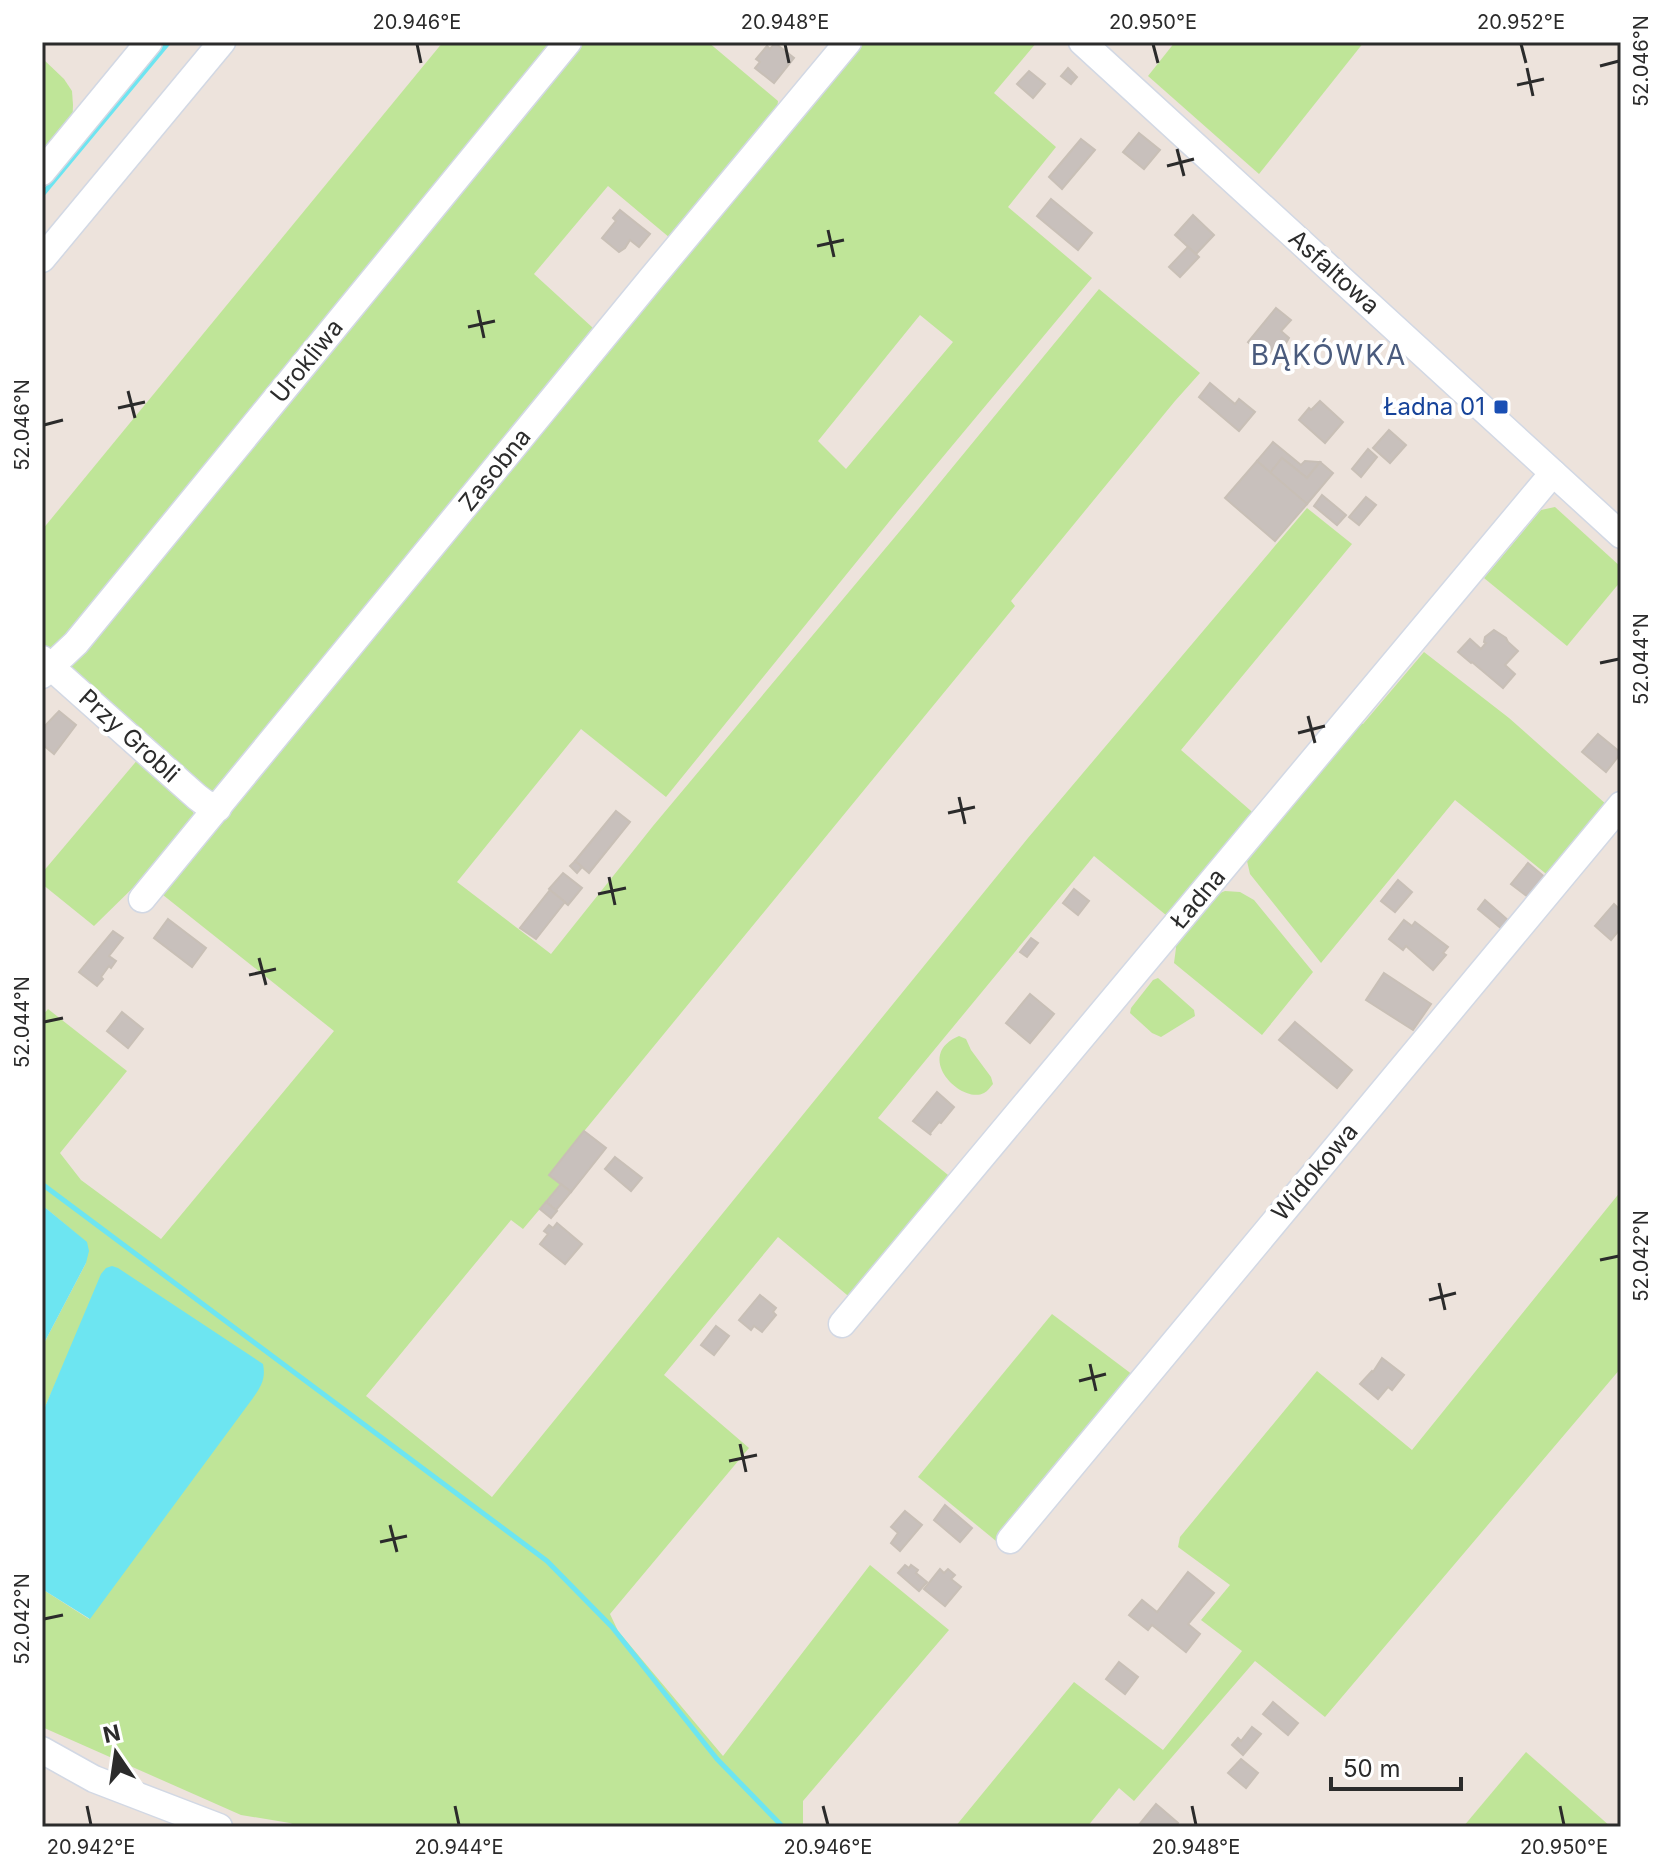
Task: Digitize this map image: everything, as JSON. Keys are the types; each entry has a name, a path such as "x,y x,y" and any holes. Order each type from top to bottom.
{"street":[{"path":"42,172 149,42"},
{"path":"42,259 222,42"},
{"name":"Urokliwa","path":"45,666 63,656 76,643 568,42"},
{"name":"Zasobna","path":"142,899 848,42"},
{"name":"Asfaltowa","path":"1082,42 1621,535"},
{"name":"Ładna","path":"842,1324 1553,473"},
{"name":"Przy Grobli","path":"45,666 197,797 218,808"},
{"name":"Widokowa","path":"1010,1540 1621,805"},
{"path":"42,1750 94,1779 219,1827"}],"green space":[{"path":"443,42 560,42 57,656 42,649 42,530"},
{"path":"581,42 708,42 778,101 777,109 670,238 608,186 534,274 593,328 212,794 203,792 66,663"},
{"path":"858,42 1037,42 994,93 1056,147 1008,207 1092,278 666,797 581,729 457,882 551,954 653,826 1099,289 1200,373 1011,601 1015,606 549,1174 561,1184 523,1229 511,1220 366,1396 492,1497 1028,838 1307,508 1352,544 1181,750 1258,817 1172,920 1094,856 878,1118 953,1179 853,1300 778,1237 664,1375 749,1448 610,1614 618,1631 723,1756 870,1565 949,1630 803,1801 803,1827 300,1827 241,1815 42,1727 42,1589 89,1619 64,1364 42,1414 42,1347 86,1263 86,1242 42,1205 42,1016 48,1009 127,1071 60,1153 81,1180 161,1239 334,1031 163,895 164,888","holes":["920,315 953,342 846,469 818,441"]},
{"path":"1175,42 1364,42 1259,174 1148,76"},
{"path":"42,58 72,91 73,105 72,130 42,166"},
{"path":"1555,507 1621,567 1621,581 1567,646 1484,578 1541,510"},
{"path":"1424,652 1509,718 1607,805 1550,877 1455,800 1321,963 1250,874 1247,861 1249,847 1357,721 1363,724"},
{"path":"139,758 191,808 196,818 147,874 94,926 42,884 42,873"},
{"path":"1225,891 1240,892 1254,900 1313,972 1262,1035 1174,963 1176,948 1173,936 1210,897"},
{"path":"1158,978 1194,1010 1195,1016 1161,1037 1130,1013 1153,980"},
{"path":"959,1036 966,1039 991,1077 993,1084 984,1093 975,1095 954,1086 940,1066 940,1055 946,1045"},
{"path":"1621,1191 1621,1368 1325,1717 1255,1661 1134,1801 1119,1788 1087,1827 955,1827 1074,1682 1163,1750 1242,1651 1201,1620 1230,1585 1178,1547 1180,1537 1317,1371 1412,1450"},
{"path":"1052,1314 1133,1375 996,1541 918,1477"},
{"path":"1526,1752 1611,1827 1463,1827"}],"water":[{"path":"42,1205 87,1242 89,1251 86,1263 42,1347"},
{"path":"112,1266 263,1364 264,1374 253,1398 90,1619 42,1589 42,1414 101,1274"}],"building":[{"path":"775,43 794,58 774,83 755,68 760,62 756,59 767,46 770,49"},
{"path":"1068,68 1077,77 1071,84 1061,76"},
{"path":"1029,71 1045,84 1033,98 1017,84"},
{"path":"1139,133 1160,150 1144,169 1123,152"},
{"path":"1081,139 1095,150 1062,189 1049,177"},
{"path":"1051,199 1092,233 1078,250 1037,216"},
{"path":"620,210 650,234 639,247 630,240 619,252 602,238 616,221 613,218"},
{"path":"1193,215 1214,235 1196,254 1175,235"},
{"path":"1188,247 1199,257 1180,277 1169,267"},
{"path":"1276,308 1291,320 1281,331 1289,338 1282,350 1277,353 1273,349 1266,357 1248,342"},
{"path":"1210,383 1235,404 1239,399 1255,412 1239,431 1199,397"},
{"path":"1320,401 1343,422 1325,443 1299,420"},
{"path":"1389,430 1406,445 1390,463 1373,448"},
{"path":"1273,442 1301,465 1305,461 1320,462 1307,478 1282,458 1270,473 1257,461"},
{"path":"1368,449 1377,457 1361,477 1352,469"},
{"path":"1282,458 1307,478 1320,462 1333,473 1307,504 1270,473"},
{"path":"1257,461 1307,504 1275,541 1225,498"},
{"path":"1322,495 1346,515 1337,525 1314,506"},
{"path":"1366,497 1376,505 1359,525 1349,517"},
{"path":"1494,630 1518,651 1505,665 1515,674 1503,688 1458,652 1470,639 1481,649 1486,643 1485,637"},
{"path":"59,711 76,725 54,754 42,744 42,729"},
{"path":"1598,734 1621,753 1606,772 1582,752"},
{"path":"616,811 630,822 589,873 575,861"},
{"path":"575,861 582,867 577,873 570,866"},
{"path":"1528,863 1547,879 1528,897 1511,884"},
{"path":"563,873 582,888 568,905 549,889"},
{"path":"1398,880 1412,892 1395,912 1381,901"},
{"path":"1074,889 1089,901 1078,915 1063,903"},
{"path":"550,890 565,902 536,939 520,928"},
{"path":"1485,900 1509,921 1502,929 1478,909"},
{"path":"1614,904 1619,909 1621,907 1621,928 1611,940 1595,926"},
{"path":"168,919 206,948 192,967 154,938"},
{"path":"1404,920 1412,926 1415,922 1448,947 1443,953 1446,955 1433,970 1406,946 1403,950 1389,939"},
{"path":"113,931 123,938 109,956 116,961 111,968 109,966 97,986 79,972"},
{"path":"1031,938 1038,943 1027,957 1020,952"},
{"path":"1384,973 1431,1004 1413,1030 1366,1000"},
{"path":"1030,994 1054,1014 1030,1043 1006,1023"},
{"path":"122,1012 143,1029 128,1048 107,1031"},
{"path":"1295,1022 1352,1070 1337,1088 1279,1040"},
{"path":"937,1092 954,1107 931,1135 913,1121"},
{"path":"584,1131 606,1148 571,1192 549,1175"},
{"path":"615,1157 642,1178 631,1191 605,1169"},
{"path":"561,1184 571,1192 556,1210 546,1202"},
{"path":"546,1202 557,1211 551,1218 540,1209"},
{"path":"557,1223 582,1244 565,1264 540,1244 548,1234 544,1231 549,1225 553,1228"},
{"path":"760,1295 776,1308 773,1312 776,1315 762,1332 754,1326 751,1330 739,1320"},
{"path":"716,1326 729,1336 714,1355 701,1345"},
{"path":"1382,1358 1404,1375 1392,1390 1388,1387 1378,1399 1360,1384"},
{"path":"945,1505 972,1528 960,1542 934,1520"},
{"path":"905,1511 922,1525 900,1551 891,1543 898,1533 891,1527"},
{"path":"905,1565 918,1570 916,1573 927,1582 919,1591 898,1573"},
{"path":"940,1569 944,1573 948,1569 955,1575 951,1579 961,1587 945,1606 924,1589"},
{"path":"1188,1572 1214,1593 1188,1624 1200,1634 1186,1652 1152,1625 1148,1630 1129,1615 1142,1600 1157,1612"},
{"path":"1119,1662 1138,1677 1125,1694 1106,1679"},
{"path":"1273,1702 1298,1723 1288,1735 1263,1714"},
{"path":"1252,1727 1261,1734 1243,1755 1232,1745 1238,1738 1241,1741"},
{"path":"1241,1759 1258,1773 1246,1788 1228,1773"},
{"path":"1156,1804 1178,1823 1175,1827 1138,1826"}],"waterway":[{"path":"42,195 169,42"},
{"path":"42,1184 547,1561 612,1627 717,1759 783,1827"}],"place":[{"name":"Ładna 01","path":"1501,407"}],"district":[{"name":"BĄKÓWKA","path":"1329,355"}]}
